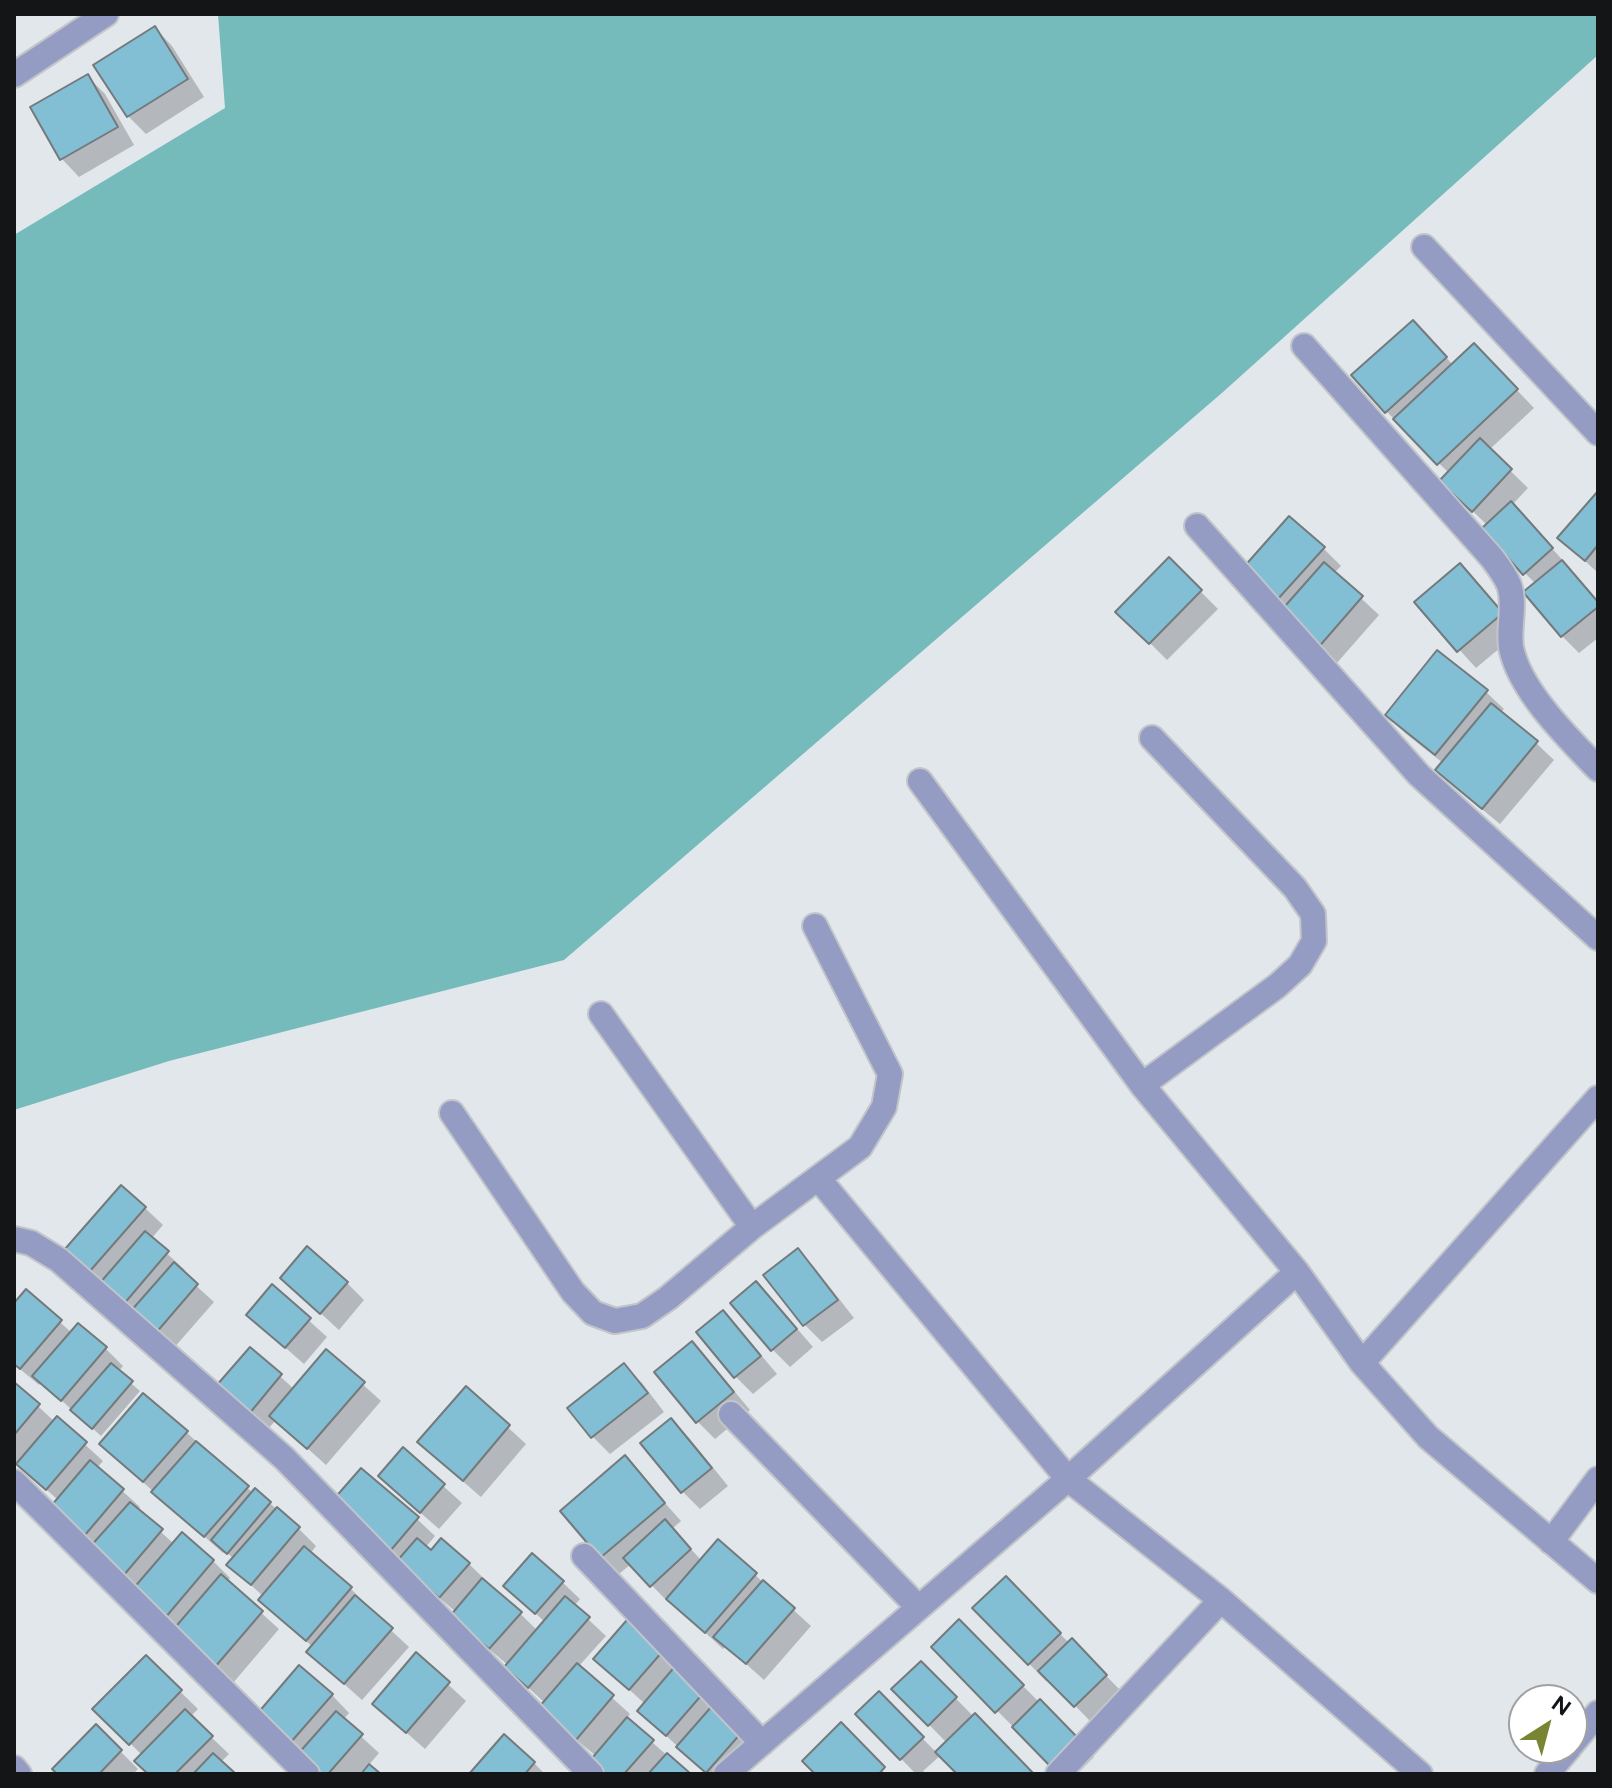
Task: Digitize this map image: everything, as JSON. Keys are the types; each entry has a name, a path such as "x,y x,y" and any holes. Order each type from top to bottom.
{"street":[{"path":"14,75 106,14"},
{"path":"1424,247 1598,433"},
{"path":"1304,346 1492,558 1510,586 1511,645 1518,671 1542,707 1598,769"},
{"path":"1197,526 1419,775 1598,938"},
{"path":"1142,1085 1277,986 1300,965 1314,941 1313,914 1295,888 1152,738"},
{"path":"920,781 1142,1085 1297,1272 1362,1363 1428,1437 1598,1581"},
{"path":"452,1113 573,1292 593,1313 615,1321 642,1316 752,1227 860,1147 884,1107 890,1074 815,926"},
{"path":"601,1014 752,1227"},
{"path":"1362,1363 1598,1098"},
{"path":"818,1178 1068,1479 1221,1600 1420,1774"},
{"path":"14,1239 31,1243 59,1260 284,1458 591,1774"},
{"path":"726,1774 1068,1479 1297,1272"},
{"path":"731,1414 918,1607"},
{"path":"1551,1542 1598,1479"},
{"path":"14,1482 307,1774"},
{"path":"584,1556 762,1743"},
{"path":"1058,1774 1221,1600"},
{"path":"14,1768 19,1774"}],"water":[{"path":"218,14 1598,14 1598,55 1223,392 564,960 169,1061 14,1110 14,235 225,108"}],"building":[{"path":"155,26 188,79 127,117 93,65"},
{"path":"88,74 118,127 60,160 30,107"},
{"path":"1413,320 1447,357 1385,413 1351,375"},
{"path":"1474,343 1518,389 1437,465 1393,419"},
{"path":"1480,438 1512,469 1472,512 1439,481"},
{"path":"1598,491 1598,545 1585,561 1557,538"},
{"path":"1511,501 1553,548 1523,575 1482,528"},
{"path":"1289,516 1325,547 1277,600 1242,569"},
{"path":"1169,557 1202,590 1149,644 1115,612"},
{"path":"1562,560 1598,602 1598,607 1561,637 1523,592"},
{"path":"1324,562 1363,596 1317,649 1278,614"},
{"path":"1460,563 1503,613 1457,652 1414,602"},
{"path":"1437,650 1488,690 1435,755 1385,715"},
{"path":"1491,703 1538,741 1482,809 1435,770"},
{"path":"121,1185 146,1207 90,1271 65,1249"},
{"path":"145,1231 169,1251 123,1305 99,1284"},
{"path":"307,1246 348,1282 320,1314 280,1278"},
{"path":"798,1248 838,1300 803,1326 763,1275"},
{"path":"174,1262 198,1284 155,1334 130,1312"},
{"path":"756,1281 797,1329 771,1351 730,1303"},
{"path":"272,1284 311,1318 285,1348 246,1315"},
{"path":"26,1289 62,1320 20,1369 14,1364 14,1303"},
{"path":"723,1310 761,1356 734,1378 696,1332"},
{"path":"78,1323 107,1347 61,1401 32,1376"},
{"path":"692,1341 734,1392 696,1423 654,1372"},
{"path":"250,1347 282,1374 249,1414 216,1386"},
{"path":"326,1349 365,1382 307,1449 269,1416"},
{"path":"111,1363 133,1381 92,1429 70,1410"},
{"path":"624,1363 648,1393 591,1438 567,1408"},
{"path":"14,1382 40,1404 14,1435"},
{"path":"466,1386 510,1425 463,1481 417,1442"},
{"path":"143,1393 188,1431 143,1482 99,1444"},
{"path":"57,1416 87,1442 46,1490 16,1464"},
{"path":"671,1418 712,1468 681,1493 640,1443"},
{"path":"196,1441 249,1486 204,1537 151,1492"},
{"path":"403,1447 445,1484 420,1513 378,1476"},
{"path":"625,1455 665,1503 600,1558 560,1511"},
{"path":"90,1460 124,1489 85,1535 51,1506"},
{"path":"361,1468 419,1517 391,1550 333,1500"},
{"path":"255,1488 271,1502 227,1554 211,1540"},
{"path":"130,1502 163,1529 123,1576 89,1548"},
{"path":"277,1507 300,1527 251,1585 226,1565"},
{"path":"665,1519 691,1549 650,1587 623,1558"},
{"path":"182,1532 214,1560 165,1618 132,1590"},
{"path":"417,1538 431,1550 441,1538 470,1563 439,1598 397,1561"},
{"path":"718,1539 757,1573 705,1633 666,1599"},
{"path":"304,1546 352,1587 306,1641 258,1600"},
{"path":"532,1553 564,1581 535,1614 503,1586"},
{"path":"221,1574 263,1611 215,1667 172,1631"},
{"path":"1006,1576 1061,1633 1028,1665 972,1608"},
{"path":"482,1578 522,1612 489,1649 450,1616"},
{"path":"763,1580 795,1608 746,1664 713,1637"},
{"path":"355,1595 393,1628 344,1684 306,1652"},
{"path":"565,1596 590,1617 528,1688 504,1667"},
{"path":"633,1613 669,1644 629,1690 593,1659"},
{"path":"959,1619 1024,1685 995,1713 931,1647"},
{"path":"1072,1638 1107,1675 1074,1707 1038,1671"},
{"path":"416,1652 450,1682 406,1733 372,1704"},
{"path":"146,1655 182,1690 129,1745 92,1709"},
{"path":"921,1661 957,1697 928,1726 891,1689"},
{"path":"577,1663 614,1695 576,1740 539,1707"},
{"path":"677,1664 706,1690 666,1736 637,1711"},
{"path":"299,1665 333,1694 291,1742 257,1714"},
{"path":"879,1691 924,1737 900,1760 855,1714"},
{"path":"1040,1699 1078,1738 1050,1766 1012,1727"},
{"path":"712,1706 742,1732 706,1773 676,1747"},
{"path":"185,1709 213,1736 175,1774 148,1774 134,1761"},
{"path":"336,1711 363,1734 328,1774 319,1774 297,1755"},
{"path":"975,1713 1034,1774 957,1774 935,1752"},
{"path":"627,1717 654,1740 624,1774 599,1774 587,1764"},
{"path":"841,1722 885,1767 879,1774 815,1774 802,1761"},
{"path":"96,1724 122,1750 99,1774 57,1774 52,1769"},
{"path":"504,1734 535,1762 525,1774 469,1774"},
{"path":"213,1753 236,1774 193,1774"},
{"path":"667,1753 691,1774 648,1774"},
{"path":"369,1764 381,1774 361,1774"}]}
